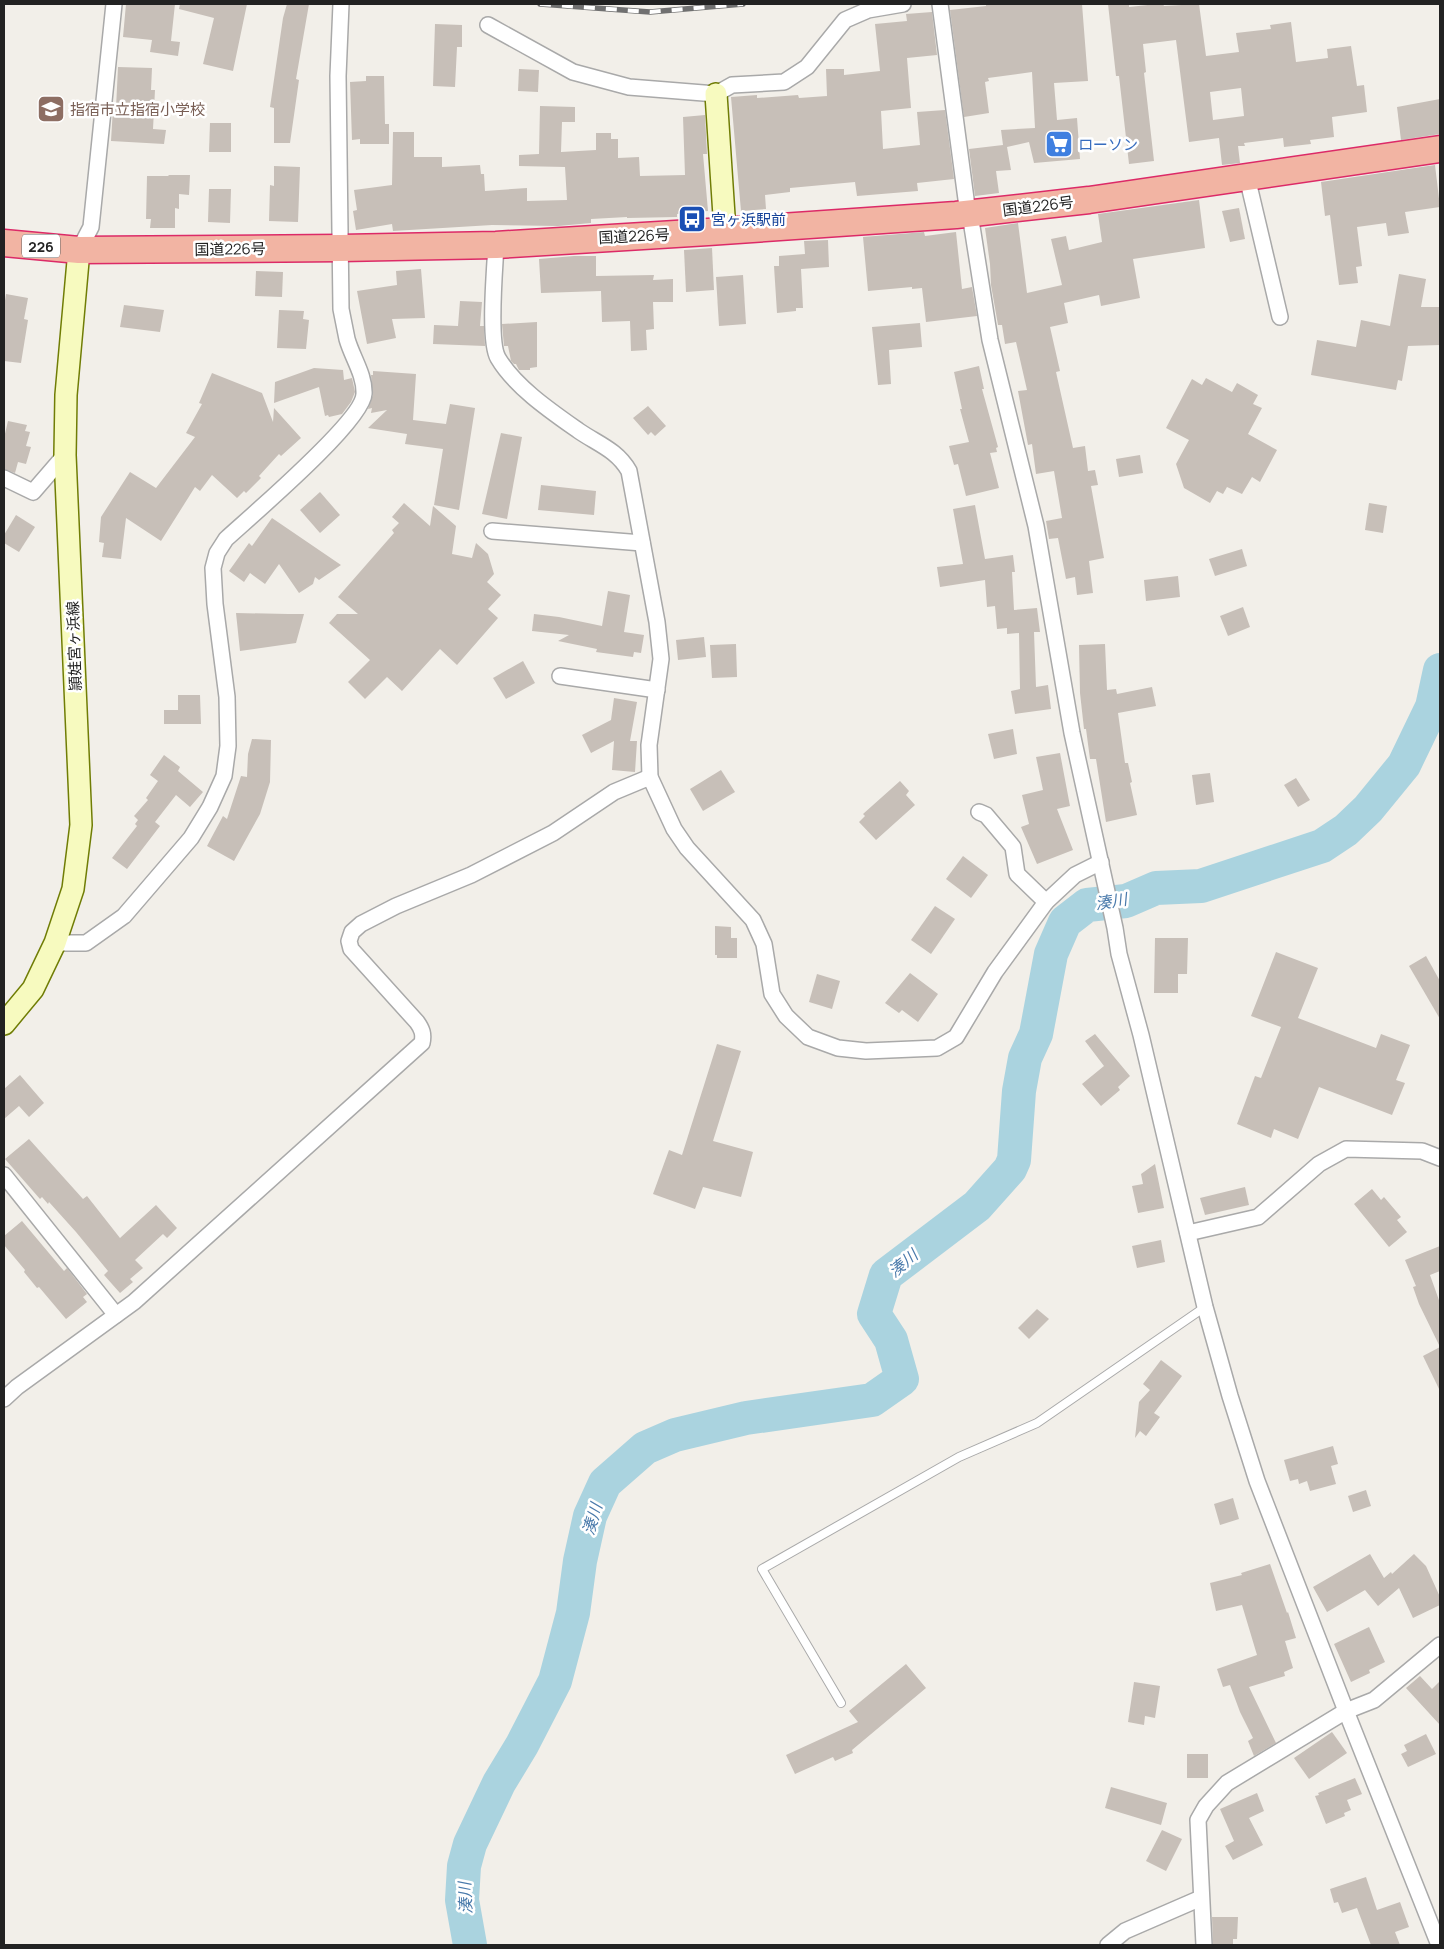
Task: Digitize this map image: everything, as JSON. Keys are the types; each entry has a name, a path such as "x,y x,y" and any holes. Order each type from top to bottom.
{"highway":[{"name":"国道226号","path":"4,243 79,250 496,245 969,214 1090,200 1440,149"}],"main road":[{"path":"716,94 725,230"},
{"name":"頴娃宮ヶ浜線","path":"4,1024 33,989 55,943 73,889 82,825 65,455 66,395 79,250"}],"street":[{"path":"79,250 92,227 114,4"},
{"path":"55,943 86,943 124,916 192,838 210,807 224,776 228,746 227,697 215,604 214,568 217,553 226,539 328,445 358,411 364,395 362,380 348,340 341,309 338,76 341,4"},
{"path":"488,25 572,72 629,87 716,94 732,85 784,82 807,67 845,20 868,10 902,4"},
{"path":"940,4 969,214 990,340 1036,526 1072,733 1103,869 1119,954 1141,1034 1205,1307 1230,1396 1257,1481 1439,1945"},
{"path":"1247,177 1280,318"},
{"path":"496,245 493,325 497,357 514,378 546,407 614,452 629,470 657,622 661,659 649,745 650,777 674,829 687,848 752,920 764,944 772,994 786,1016 808,1037 838,1048 866,1051 937,1048 956,1037 995,972 1046,902 1075,875 1103,869"},
{"path":"4,478 33,492 65,455"},
{"path":"492,530 642,542"},
{"path":"560,676 657,690"},
{"path":"4,1399 17,1387 134,1302 422,1043 424,1037 422,1030 416,1022 351,949 349,941 352,932 361,924 396,906 471,876 552,833 614,792 650,777"},
{"path":"980,812 986,815 1013,848 1017,874 1046,902"},
{"path":"1188,1233 1258,1217 1319,1164 1346,1149 1422,1150 1440,1158"},
{"path":"4,1175 116,1315"},
{"path":"1204,1945 1198,1820 1206,1806 1227,1783 1346,1711 1374,1700 1440,1645"},
{"path":"1108,1945 1125,1931 1202,1898"}],"lane":[{"path":"841,1704 762,1569 959,1457 1037,1424 1205,1307"}],"building":[{"path":"126,4 175,4 171,41 180,42 178,56 150,52 152,40 123,37"},
{"path":"180,4 247,4 233,71 203,64 214,18 179,9"},
{"path":"287,4 309,4 296,79 299,80 290,143 274,143 274,108 270,107 283,18"},
{"path":"986,4 1082,4 1088,81 1054,83 1057,120 1077,118 1080,159 1034,163 1029,142 1007,147 1011,170 996,171 999,193 975,196 969,149 1003,145 1001,130 1035,128 1032,72 988,78 989,81 985,82 989,113 964,117 950,10 986,6"},
{"path":"1108,4 1129,4 1129,7 1157,4 1163,4 1164,6 1199,4 1206,56 1239,52 1236,33 1271,29 1270,25 1291,22 1296,62 1328,58 1327,49 1351,46 1357,86 1364,85 1367,112 1332,117 1334,137 1310,140 1311,144 1284,147 1283,138 1244,143 1245,146 1238,146 1240,163 1222,165 1219,138 1189,142 1176,40 1143,44 1146,72 1144,73 1154,161 1129,164 1119,76 1116,76","holes":["1241,88 1244,116 1213,120 1210,92"]},
{"path":"932,12 937,55 907,58 911,108 881,111 883,149 920,145 917,112 945,110 954,179 917,183 918,191 857,196 855,182 790,188 790,192 765,195 766,209 741,211 731,97 757,95 757,98 798,95 799,98 827,96 826,69 844,69 844,75 880,71 875,24 907,21 906,14"},
{"path":"435,24 462,25 462,47 457,47 455,87 433,86"},
{"path":"118,67 152,68 151,90 155,90 153,129 166,130 164,144 111,141 113,108 116,108"},
{"path":"519,69 539,70 538,92 518,91"},
{"path":"366,76 384,76 385,124 389,124 389,144 360,144 360,139 352,140 350,82 366,81"},
{"path":"1440,99 1440,134 1401,140 1397,107"},
{"path":"540,106 575,107 575,122 562,122 561,152 596,150 596,133 611,133 611,139 618,139 618,158 639,157 640,176 685,175 683,117 705,115 707,154 703,154 708,211 677,214 677,217 591,219 591,223 558,226 492,225 393,231 392,224 356,230 353,211 357,210 354,190 392,185 393,132 414,132 414,157 442,157 442,167 480,165 481,174 484,174 485,191 527,188 527,201 567,200 565,167 519,166 519,155 539,154"},
{"path":"210,123 231,123 231,152 209,152"},
{"path":"1435,165 1440,207 1405,212 1409,233 1388,236 1386,223 1357,227 1362,266 1356,267 1358,283 1339,285 1330,215 1325,216 1321,182"},
{"path":"274,166 300,167 298,222 269,221 270,185 274,186"},
{"path":"190,175 189,195 179,194 179,209 175,208 175,228 150,228 151,219 146,219 147,176"},
{"path":"209,189 231,189 230,223 208,222"},
{"path":"1199,200 1205,248 1133,259 1140,298 1101,306 1099,295 1064,303 1068,323 1050,327 1060,371 1056,372 1073,448 1085,446 1088,471 1095,470 1098,485 1091,486 1104,558 1089,561 1093,593 1077,595 1075,577 1066,579 1058,538 1049,539 1046,521 1062,518 1054,471 1036,474 1032,444 1028,445 1018,391 1027,390 1016,342 1005,344 1002,325 998,325 991,285 985,228 1018,223 1027,293 1062,285 1051,239 1066,236 1069,250 1102,242 1098,214"},
{"path":"1239,208 1245,239 1230,242 1222,211"},
{"path":"924,232 925,236 956,232 962,289 972,287 977,316 926,322 922,288 912,289 912,287 868,291 863,237"},
{"path":"828,240 829,267 801,269 803,308 796,308 796,311 777,313 774,266 779,266 779,256 805,254 804,241"},
{"path":"712,248 714,290 686,292 684,250"},
{"path":"596,256 596,276 654,275 653,280 673,279 673,302 653,302 654,329 646,330 647,350 631,351 630,321 602,322 601,291 541,293 539,259"},
{"path":"421,269 425,318 392,319 396,338 367,344 357,291 397,285 396,271"},
{"path":"256,271 283,272 282,297 255,296"},
{"path":"1399,274 1426,279 1421,307 1440,307 1440,345 1408,346 1402,381 1398,380 1396,390 1311,375 1317,340 1356,347 1361,320 1390,326"},
{"path":"743,275 746,324 719,326 716,277"},
{"path":"6,294 28,298 24,319 28,320 21,363 4,361 4,307"},
{"path":"460,301 482,302 480,326 484,326 485,346 433,344 434,325 458,326"},
{"path":"124,305 164,310 160,332 120,327"},
{"path":"279,310 304,311 303,319 309,320 306,349 277,348"},
{"path":"537,322 537,367 530,368 530,370 519,370 516,364 511,361 508,346 504,346 502,324"},
{"path":"920,323 922,347 889,350 891,384 878,385 872,327"},
{"path":"979,366 984,389 982,389 998,447 996,448 997,452 990,453 999,488 966,496 958,464 954,465 949,446 969,442 960,409 962,409 954,372"},
{"path":"314,368 343,370 344,380 352,378 355,392 351,402 342,414 325,416 319,387 274,403 275,382"},
{"path":"373,371 416,374 413,420 446,424 450,404 475,408 459,510 434,505 443,449 405,444 407,434 368,428 387,410 371,413 372,408 368,409 373,394 371,375 373,375"},
{"path":"212,373 262,393 273,422 274,408 301,438 281,456 279,454 259,476 261,478 246,493 244,491 237,498 212,475 200,491 195,487 161,541 126,518 121,559 102,557 104,543 99,542 101,517 130,472 156,488 195,437 186,433 202,404 199,403"},
{"path":"1206,378 1232,392 1237,383 1258,395 1253,404 1262,408 1248,434 1277,450 1260,482 1252,477 1242,494 1227,487 1223,494 1217,491 1210,503 1184,488 1176,464 1189,440 1166,428 1192,379 1202,385"},
{"path":"648,406 666,426 655,436 651,432 648,435 633,418"},
{"path":"8,421 27,425 25,431 30,432 26,446 31,447 26,464 18,462 15,473 4,469 4,438"},
{"path":"501,433 522,437 507,519 482,514"},
{"path":"1140,455 1143,473 1119,477 1116,459"},
{"path":"541,485 596,491 594,515 538,510"},
{"path":"320,492 340,515 320,533 300,510"},
{"path":"404,503 430,526 433,506 456,526 452,554 472,558 476,543 488,554 494,574 487,582 501,595 488,609 498,618 457,665 440,649 402,691 387,677 365,699 348,682 370,660 329,623 337,614 358,614 338,597 394,533 392,530 399,523 392,517"},
{"path":"1369,503 1387,506 1383,533 1365,530"},
{"path":"975,505 985,559 1013,555 1015,572 1012,572 1014,610 1037,608 1040,632 1034,632 1036,687 1048,685 1051,709 1015,714 1011,691 1020,689 1019,633 1007,634 1007,628 997,629 995,606 987,607 985,580 940,587 937,567 963,564 953,509"},
{"path":"16,515 35,527 19,552 4,543 4,535"},
{"path":"272,518 341,565 319,580 315,577 313,584 299,593 279,564 265,584 250,573 244,582 229,571 249,543 252,546"},
{"path":"1242,549 1247,566 1215,576 1209,559"},
{"path":"1178,576 1180,597 1146,601 1144,580"},
{"path":"608,591 630,595 624,632 644,635 641,653 634,652 633,657 596,652 597,649 558,641 569,635 532,631 534,614 602,626"},
{"path":"1243,607 1250,627 1228,636 1220,616"},
{"path":"236,613 304,614 296,643 240,651"},
{"path":"704,637 706,657 678,660 676,640"},
{"path":"736,644 737,677 712,678 710,645"},
{"path":"1105,644 1107,690 1116,689 1117,694 1152,687 1156,706 1118,713 1125,763 1128,763 1137,815 1106,822 1096,759 1090,759 1086,729 1084,729 1080,693 1079,645"},
{"path":"523,661 535,683 506,699 493,678"},
{"path":"178,695 200,695 201,724 164,724 164,710 178,710"},
{"path":"614,698 637,702 630,741 637,741 635,772 612,770 614,741 591,753 582,735 611,720"},
{"path":"1013,729 1017,754 994,759 988,734"},
{"path":"252,739 271,740 270,782 260,814 234,861 207,846 223,816 227,819 241,776 247,777 248,754"},
{"path":"1060,753 1070,806 1057,809 1073,850 1037,864 1021,827 1029,824 1022,795 1043,790 1036,757"},
{"path":"164,755 180,767 178,771 203,792 190,807 176,795 155,822 160,826 127,869 112,858 137,826 135,824 138,820 134,816 148,800 146,798 158,781 150,775"},
{"path":"721,770 735,792 703,811 690,789"},
{"path":"1210,773 1214,802 1196,805 1192,775"},
{"path":"1296,778 1310,800 1298,807 1284,785"},
{"path":"900,781 909,791 906,795 915,805 876,840 859,822 865,816 863,814"},
{"path":"963,856 988,875 971,898 946,879"},
{"path":"935,906 955,919 931,954 911,940"},
{"path":"715,926 731,927 731,938 737,938 737,958 717,958 717,955 715,955"},
{"path":"1155,938 1188,938 1187,974 1178,974 1178,993 1154,993"},
{"path":"1276,952 1318,968 1298,1018 1376,1048 1381,1034 1410,1045 1396,1080 1405,1083 1392,1115 1319,1087 1298,1139 1274,1129 1271,1138 1237,1124 1255,1076 1261,1078 1281,1027 1251,1016"},
{"path":"1426,956 1440,981 1440,1019 1409,966"},
{"path":"910,973 938,994 918,1022 902,1010 899,1013 885,1003"},
{"path":"817,974 840,981 832,1009 809,1002"},
{"path":"1095,1034 1130,1076 1118,1087 1120,1090 1101,1106 1082,1084 1104,1066 1085,1041"},
{"path":"717,1044 741,1051 713,1141 753,1152 741,1197 703,1187 695,1209 653,1194 669,1150 682,1155"},
{"path":"20,1075 44,1103 29,1117 19,1106 4,1119 4,1089"},
{"path":"29,1139 83,1199 87,1196 120,1238 156,1205 177,1228 167,1238 163,1234 135,1260 143,1268 130,1279 133,1282 120,1293 104,1275 108,1271 76,1232 49,1202 48,1204 42,1197 40,1199 5,1159"},
{"path":"1155,1164 1164,1208 1138,1213 1132,1186 1143,1184 1141,1174"},
{"path":"1245,1187 1249,1205 1205,1215 1200,1198"},
{"path":"1372,1189 1381,1200 1384,1197 1401,1217 1397,1220 1407,1232 1389,1247 1354,1204"},
{"path":"22,1221 64,1271 67,1268 87,1294 83,1297 87,1302 66,1319 39,1287 37,1288 4,1245 4,1236"},
{"path":"1161,1240 1165,1262 1137,1268 1132,1246"},
{"path":"1440,1246 1440,1271 1430,1275 1440,1303 1440,1347 1419,1304 1413,1287 1416,1286 1405,1260"},
{"path":"1037,1309 1049,1319 1029,1339 1018,1328"},
{"path":"1440,1347 1440,1391 1423,1356"},
{"path":"1161,1360 1182,1376 1154,1413 1160,1417 1146,1436 1140,1431 1135,1438 1139,1402 1150,1390 1143,1384"},
{"path":"1333,1446 1338,1464 1331,1466 1336,1484 1310,1491 1307,1481 1299,1484 1298,1479 1290,1481 1284,1460"},
{"path":"1366,1490 1371,1506 1353,1512 1348,1496"},
{"path":"1233,1498 1239,1519 1220,1525 1214,1504"},
{"path":"1370,1554 1384,1578 1391,1572 1392,1574 1414,1554 1426,1566 1440,1597 1440,1605 1413,1618 1399,1588 1378,1606 1365,1590 1327,1612 1313,1587"},
{"path":"1270,1564 1296,1638 1285,1641 1293,1668 1284,1672 1285,1676 1249,1687 1276,1743 1254,1756 1248,1741 1253,1738 1240,1712 1230,1685 1223,1687 1217,1669 1257,1655 1242,1605 1216,1611 1210,1583 1242,1575 1241,1573"},
{"path":"1369,1627 1385,1662 1369,1670 1370,1673 1351,1682 1334,1644"},
{"path":"906,1664 926,1688 852,1750 853,1753 835,1761 833,1757 795,1774 786,1755 858,1722 849,1711"},
{"path":"1420,1676 1432,1689 1440,1681 1440,1725 1406,1688"},
{"path":"1134,1682 1160,1686 1155,1718 1145,1716 1144,1725 1128,1722"},
{"path":"1332,1732 1347,1753 1309,1779 1294,1758"},
{"path":"1426,1734 1436,1754 1408,1767 1401,1754 1407,1751 1404,1745"},
{"path":"1187,1754 1208,1754 1208,1778 1187,1778"},
{"path":"1355,1778 1362,1794 1347,1800 1351,1810 1344,1813 1345,1816 1326,1824 1315,1796 1319,1795 1318,1793"},
{"path":"1111,1787 1167,1803 1161,1825 1105,1808"},
{"path":"1257,1793 1264,1811 1249,1818 1263,1845 1233,1860 1225,1846 1234,1841 1220,1809"},
{"path":"1162,1830 1182,1839 1166,1871 1146,1861"},
{"path":"1366,1877 1377,1910 1400,1902 1409,1927 1395,1932 1400,1945 1371,1945 1357,1908 1342,1913 1338,1902 1334,1903 1330,1889"},
{"path":"1212,1917 1238,1917 1237,1939 1233,1939 1233,1945 1213,1945"}],"waterway":[{"name":"湊川","path":"470,1945 462,1900 464,1866 470,1844 499,1783 522,1745 555,1681 573,1613 580,1561 590,1516 605,1483 645,1448 675,1435 746,1418 872,1400 902,1379 891,1340 874,1314 886,1275 977,1206 1010,1169 1014,1160 1019,1091 1025,1058 1036,1034 1051,954 1065,922 1087,905 1126,901 1156,888 1201,886 1322,846 1346,830 1368,809 1404,765 1432,707 1440,670"}],"railway":[{"path":"540,4 650,12 743,4"}],"place":[{"name":"指宿市立指宿小学校","path":"51,109"},
{"name":"ローソン","path":"1059,144"},
{"name":"宮ヶ浜駅前","path":"692,219"}]}
